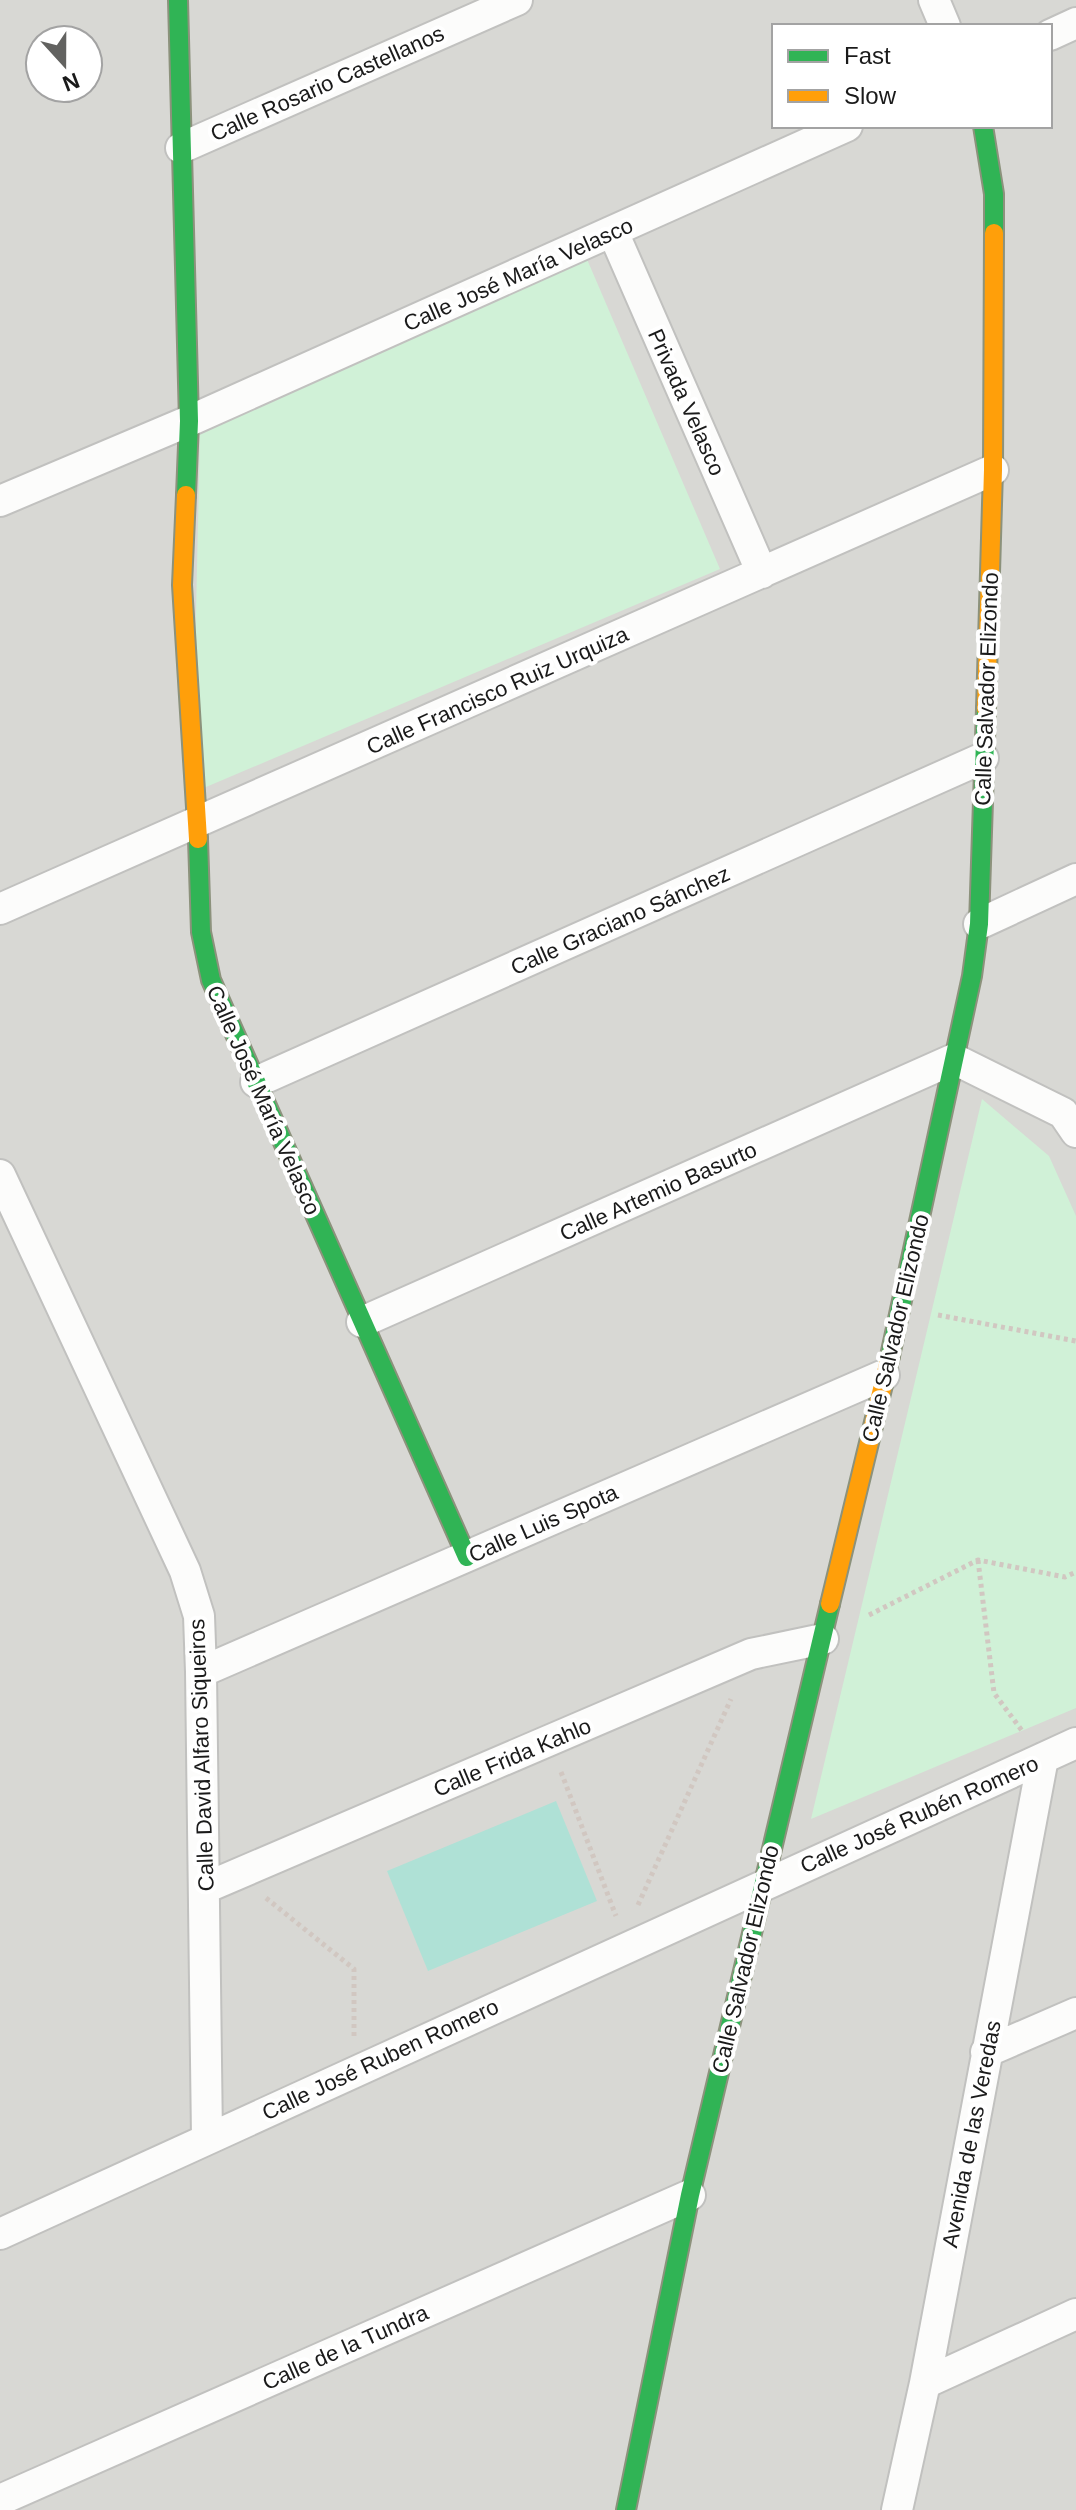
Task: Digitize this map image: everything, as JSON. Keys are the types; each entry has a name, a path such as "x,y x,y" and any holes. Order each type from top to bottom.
{"street":[{"name":"Calle José María Velasco","path":"178,0 189,421 182,585 198,822 201,932 211,980 467,1557"},
{"name":"Calle Rosario Castellanos","path":"181,148 517,0"},
{"path":"934,0 944,24"},
{"path":"1052,34 1076,23"},
{"name":"Calle José María Velasco","path":"189,421 843,128"},
{"name":"Calle Salvador Elizondo","path":"627,2504 690,2195 902,1308 972,976 979,924 993,470 994,194 983,128"},
{"name":"Privada Velasco","path":"613,232 762,573"},
{"path":"0,501 189,421"},
{"name":"Calle Francisco Ruiz Urquiza","path":"0,909 993,470"},
{"name":"Calle Graciano Sánchez","path":"256,1082 983,758"},
{"path":"979,924 1076,879"},
{"path":"954,1059 1063,1113 1076,1132"},
{"name":"Calle Artemio Basurto","path":"362,1322 954,1059"},
{"name":"Calle David Alfaro Siqueiros","path":"0,1175 185,1571 199,1616 207,2138"},
{"name":"Calle Luis Spota","path":"201,1672 884,1375"},
{"name":"Calle Frida Kahlo","path":"205,1888 751,1654 823,1639"},
{"name":"Calle José Rubén Romero","path":"762,1886 1076,1743"},
{"name":"Avenida de las Veredas","path":"897,2510 925,2383 1043,1758"},
{"name":"Calle José Ruben Romero","path":"0,2234 762,1886"},
{"path":"986,2052 1076,2013"},
{"name":"Calle de la Tundra","path":"0,2500 690,2195"},
{"path":"925,2383 1076,2314"},
{"path":"600,2510 627,2504"}],"path":[{"path":"902,1308 1076,1341"},
{"path":"978,1560 994,1693 1043,1758"},
{"path":"823,1639 978,1560 1065,1577 1076,1572"},
{"path":"637,1908 751,1654"},
{"path":"549,1741 624,1936 608,1955"},
{"path":"237,1875 354,1969 355,2071"}],"shaded area":[{"path":"0,0 1076,0 1076,2510 0,2510"},
{"path":"556,1801 597,1901 428,1971 387,1871"}],"green space":[{"path":"586,257 720,569 192,793 200,434"},
{"path":"982,1099 1049,1156 1076,1216 1076,1708 811,1819"}],"traffic: fast":[{"path":"178,0 189,421 186,495"},
{"path":"983,128 994,194 994,233"},
{"path":"890,1356 972,976 979,924 986,709"},
{"path":"198,839 201,932 211,980 467,1557"},
{"path":"626,2510 690,2195 830,1604"}],"traffic: slow":[{"path":"986,709 993,470 994,233"},
{"path":"186,495 182,585 198,839"},
{"path":"830,1604 890,1356"}]}
